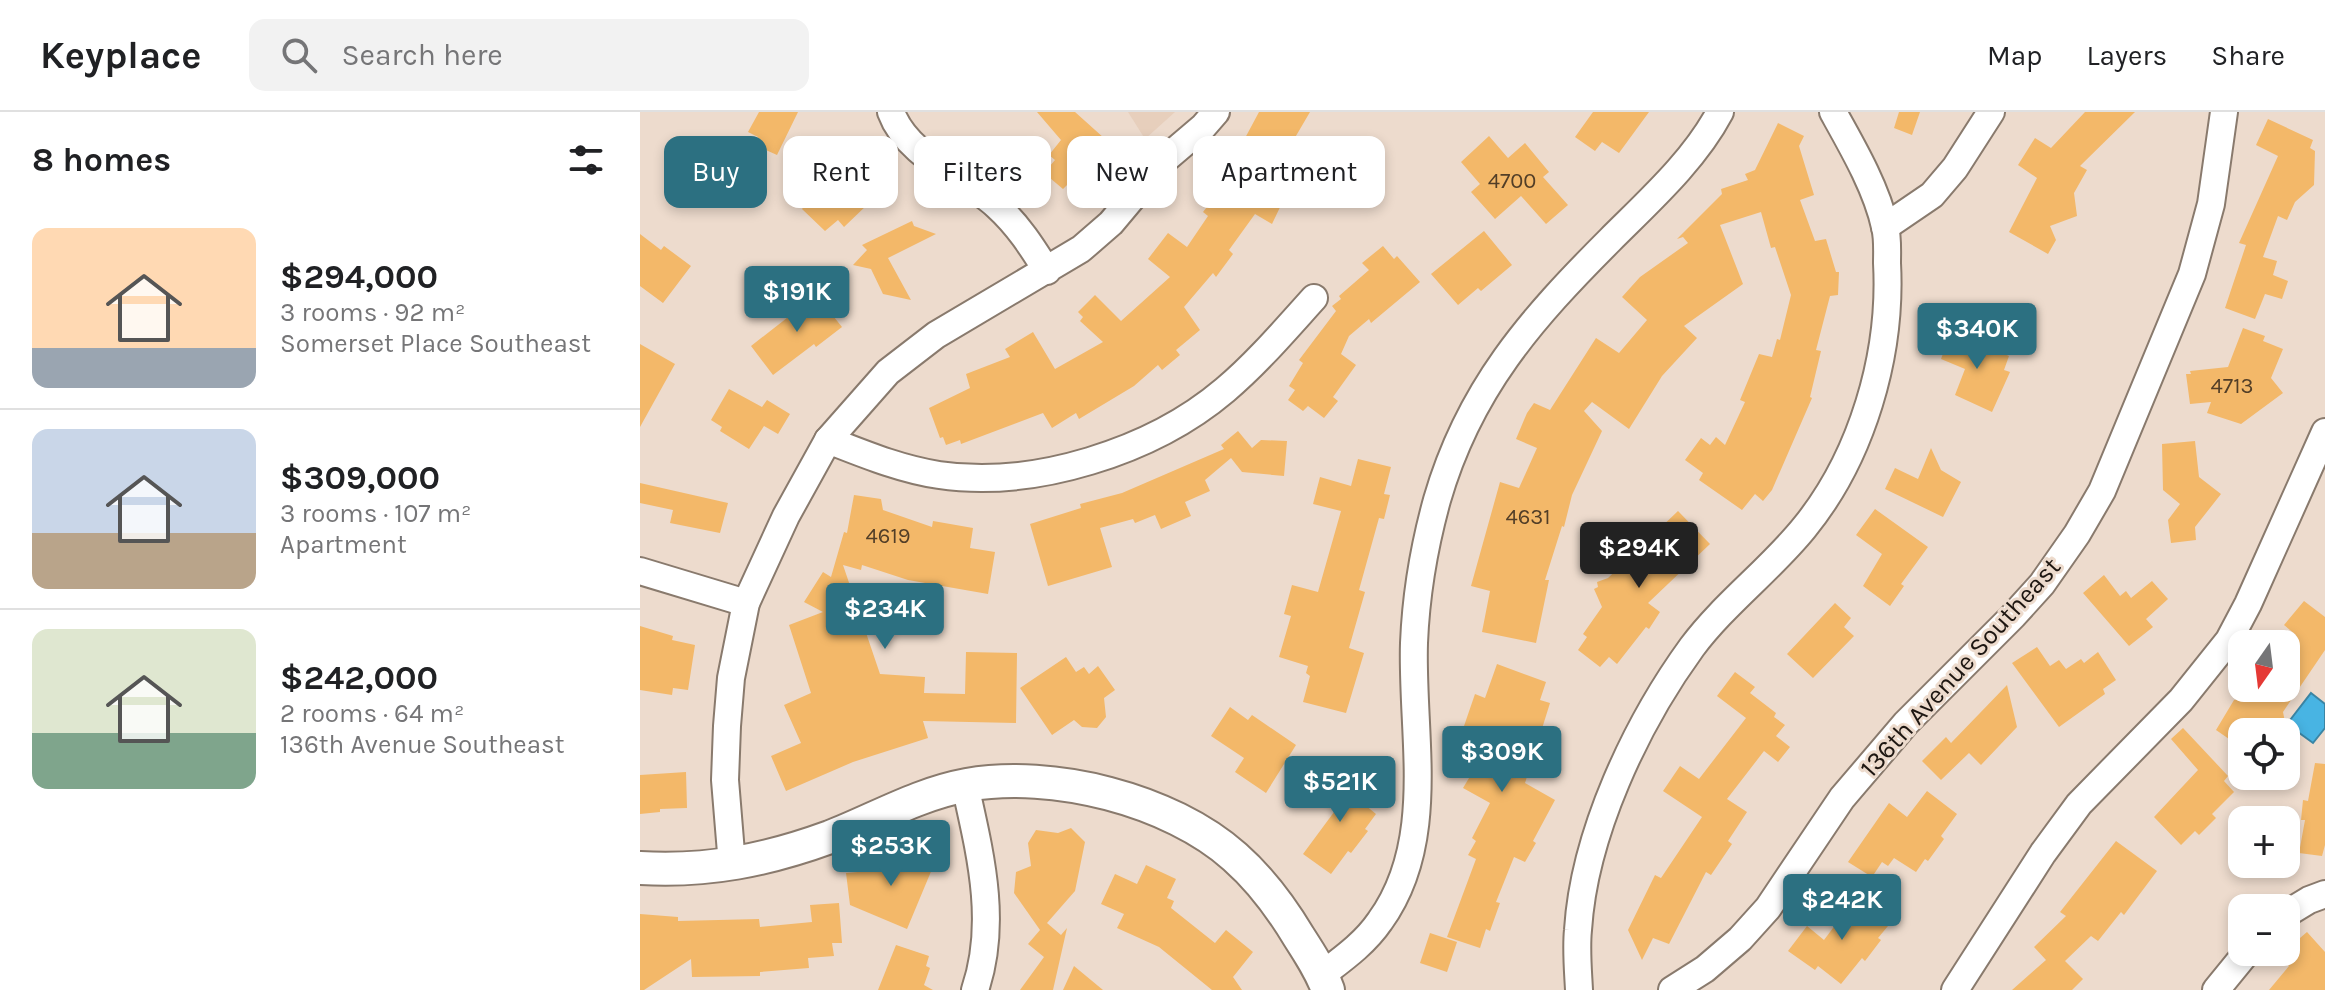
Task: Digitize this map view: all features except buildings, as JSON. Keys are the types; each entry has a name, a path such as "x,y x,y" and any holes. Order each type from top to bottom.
{"street":[{"path":"891,112 910,141 996,205 1027,239 1047,271"},
{"path":"732,865 725,780 727,726 731,678 746,603 786,516 828,440 888,372 936,335 1081,249 1111,223 1163,161 1216,112"},
{"path":"640,868 732,865 832,836 909,802 965,785 1011,780 1048,781 1096,790 1144,806 1191,826 1234,856 1276,899 1326,982 1380,922 1397,893 1411,854 1416,805 1414,645 1417,595 1438,496 1481,393 1511,349 1557,293 1674,175 1720,112"},
{"path":"1579,990 1578,929 1594,848 1615,783 1643,725 1694,645 1803,529 1832,488 1868,403 1884,346 1888,284 1885,227 1865,173 1833,112"},
{"path":"1885,227 1932,195 1955,168 1991,112"},
{"name":"136th Avenue Southeast","path":"1672,990 1705,969 1768,908 1842,798 1906,723 2042,584 2077,534 2102,491 2192,274 2211,204 2224,112"},
{"path":"828,440 893,465 937,475 979,479 1036,475 1088,461 1133,445 1174,425 1224,391 1314,298"},
{"path":"1955,990 2043,853 2079,804 2181,700 2229,640 2325,432"},
{"path":"640,571 746,603"},
{"path":"965,785 982,861 986,900 985,939 975,990"},
{"path":"2300,905 2325,894"},
{"path":"2216,990 2236,966"}],"shaded area":[{"path":"1128,112 1175,112 1148,136 1143,136"}],"water":[{"path":"2311,693 2325,704 2325,728 2313,743 2300,734 2300,718 2292,718"}]}
